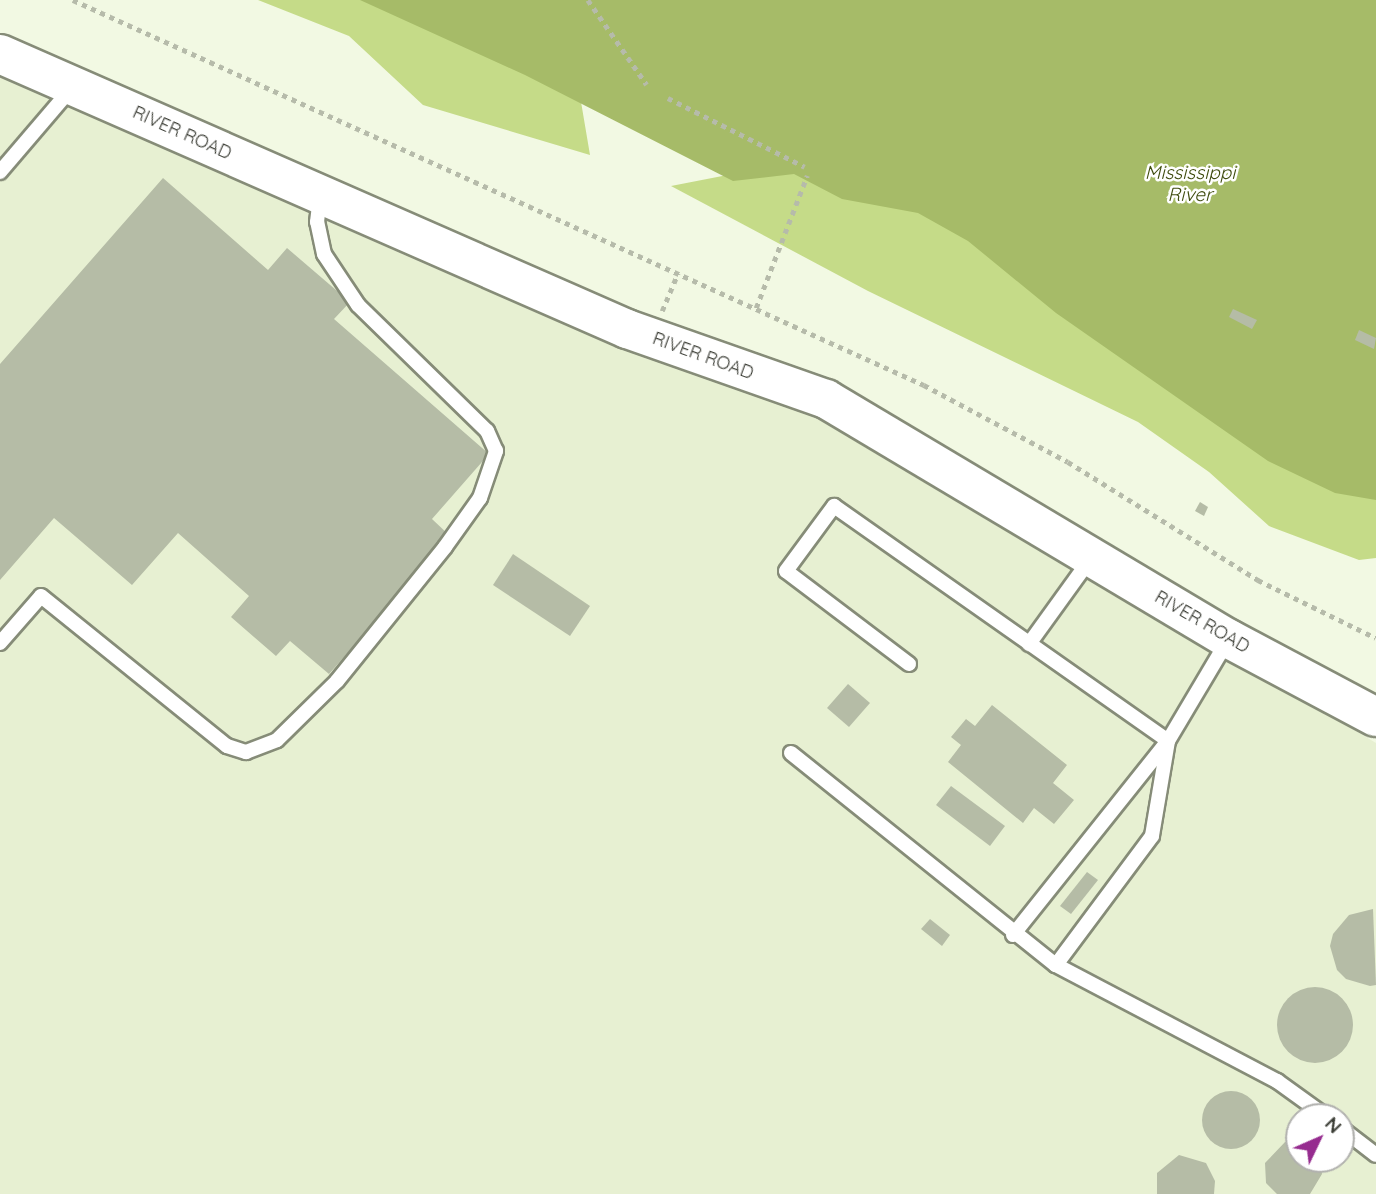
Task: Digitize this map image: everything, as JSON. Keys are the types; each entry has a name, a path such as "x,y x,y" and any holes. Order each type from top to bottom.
{"main road":[{"name":"RIVER ROAD","path":"0,54 650,337 826,399 1229,639 1376,717"}],"lane":[{"path":"0,172 74,86"},
{"path":"0,643 41,596 227,746 246,752 277,740 337,681 480,498 496,451 492,441 462,405 358,305 324,254 317,222 320,195"},
{"path":"909,663 786,571 834,506 1168,741"},
{"path":"1029,643 1092,557"},
{"path":"1013,936 1168,741 1229,639"},
{"path":"1056,965 1152,836 1168,741"},
{"path":"791,753 1013,936 1056,965 1277,1081 1308,1103"},
{"path":"1355,1139 1376,1155"}],"path":[{"path":"73,0 924,385 1068,462 1258,580 1376,638"},
{"path":"588,0 647,85"},
{"path":"668,98 805,167"},
{"path":"756,308 807,176"},
{"path":"650,337 678,273"}],"shaded area":[{"path":"258,0 411,0 578,84 590,155 423,105 349,36"},
{"path":"0,75 429,266 818,411 1376,743 1376,1194 0,1194"},
{"path":"834,167 883,185 1376,481 1376,558 1359,560 1269,526 1209,472 1138,422 868,291 671,186 748,171"}],"water":[{"name":"Mississippi River","path":"360,0 1376,0 1376,500 1335,493 1268,461 1056,313 968,241 918,213 842,199 794,174 733,181 525,75"}],"building":[{"path":"163,178 268,270 287,248 350,302 334,319 489,454 432,519 450,536 329,674 290,641 276,656 231,617 249,596 178,533 132,585 54,518 0,580 0,364"},
{"path":"1233,309 1257,320 1252,329 1229,317"},
{"path":"1359,330 1376,338 1374,349 1355,340"},
{"path":"1200,502 1208,507 1204,516 1195,511"},
{"path":"513,554 590,606 570,636 493,585"},
{"path":"848,684 870,703 849,727 827,708"},
{"path":"992,705 1067,765 1053,783 1074,800 1054,824 1034,808 1023,823 948,762 961,745 951,737 966,719 975,726"},
{"path":"951,786 1005,826 990,846 936,805"},
{"path":"1087,872 1098,880 1071,914 1060,906"},
{"path":"1373,909 1376,985 1370,986 1346,979 1337,970 1330,946 1333,934 1349,915"},
{"path":"930,919 950,935 942,946 921,929"},
{"path":"1315,987 1330,990 1342,998 1350,1010 1353,1025 1350,1040 1342,1052 1330,1060 1315,1063 1300,1060 1288,1052 1280,1040 1277,1025 1280,1010 1288,998 1300,990"},
{"path":"1231,1091 1247,1096 1255,1104 1260,1120 1255,1136 1247,1144 1231,1149 1215,1144 1207,1136 1202,1120 1207,1104 1215,1096"},
{"path":"1285,1142 1285,1173 1322,1174 1310,1194 1277,1194 1266,1183 1265,1163"},
{"path":"1179,1155 1206,1163 1215,1181 1214,1194 1157,1194 1157,1173"}]}
